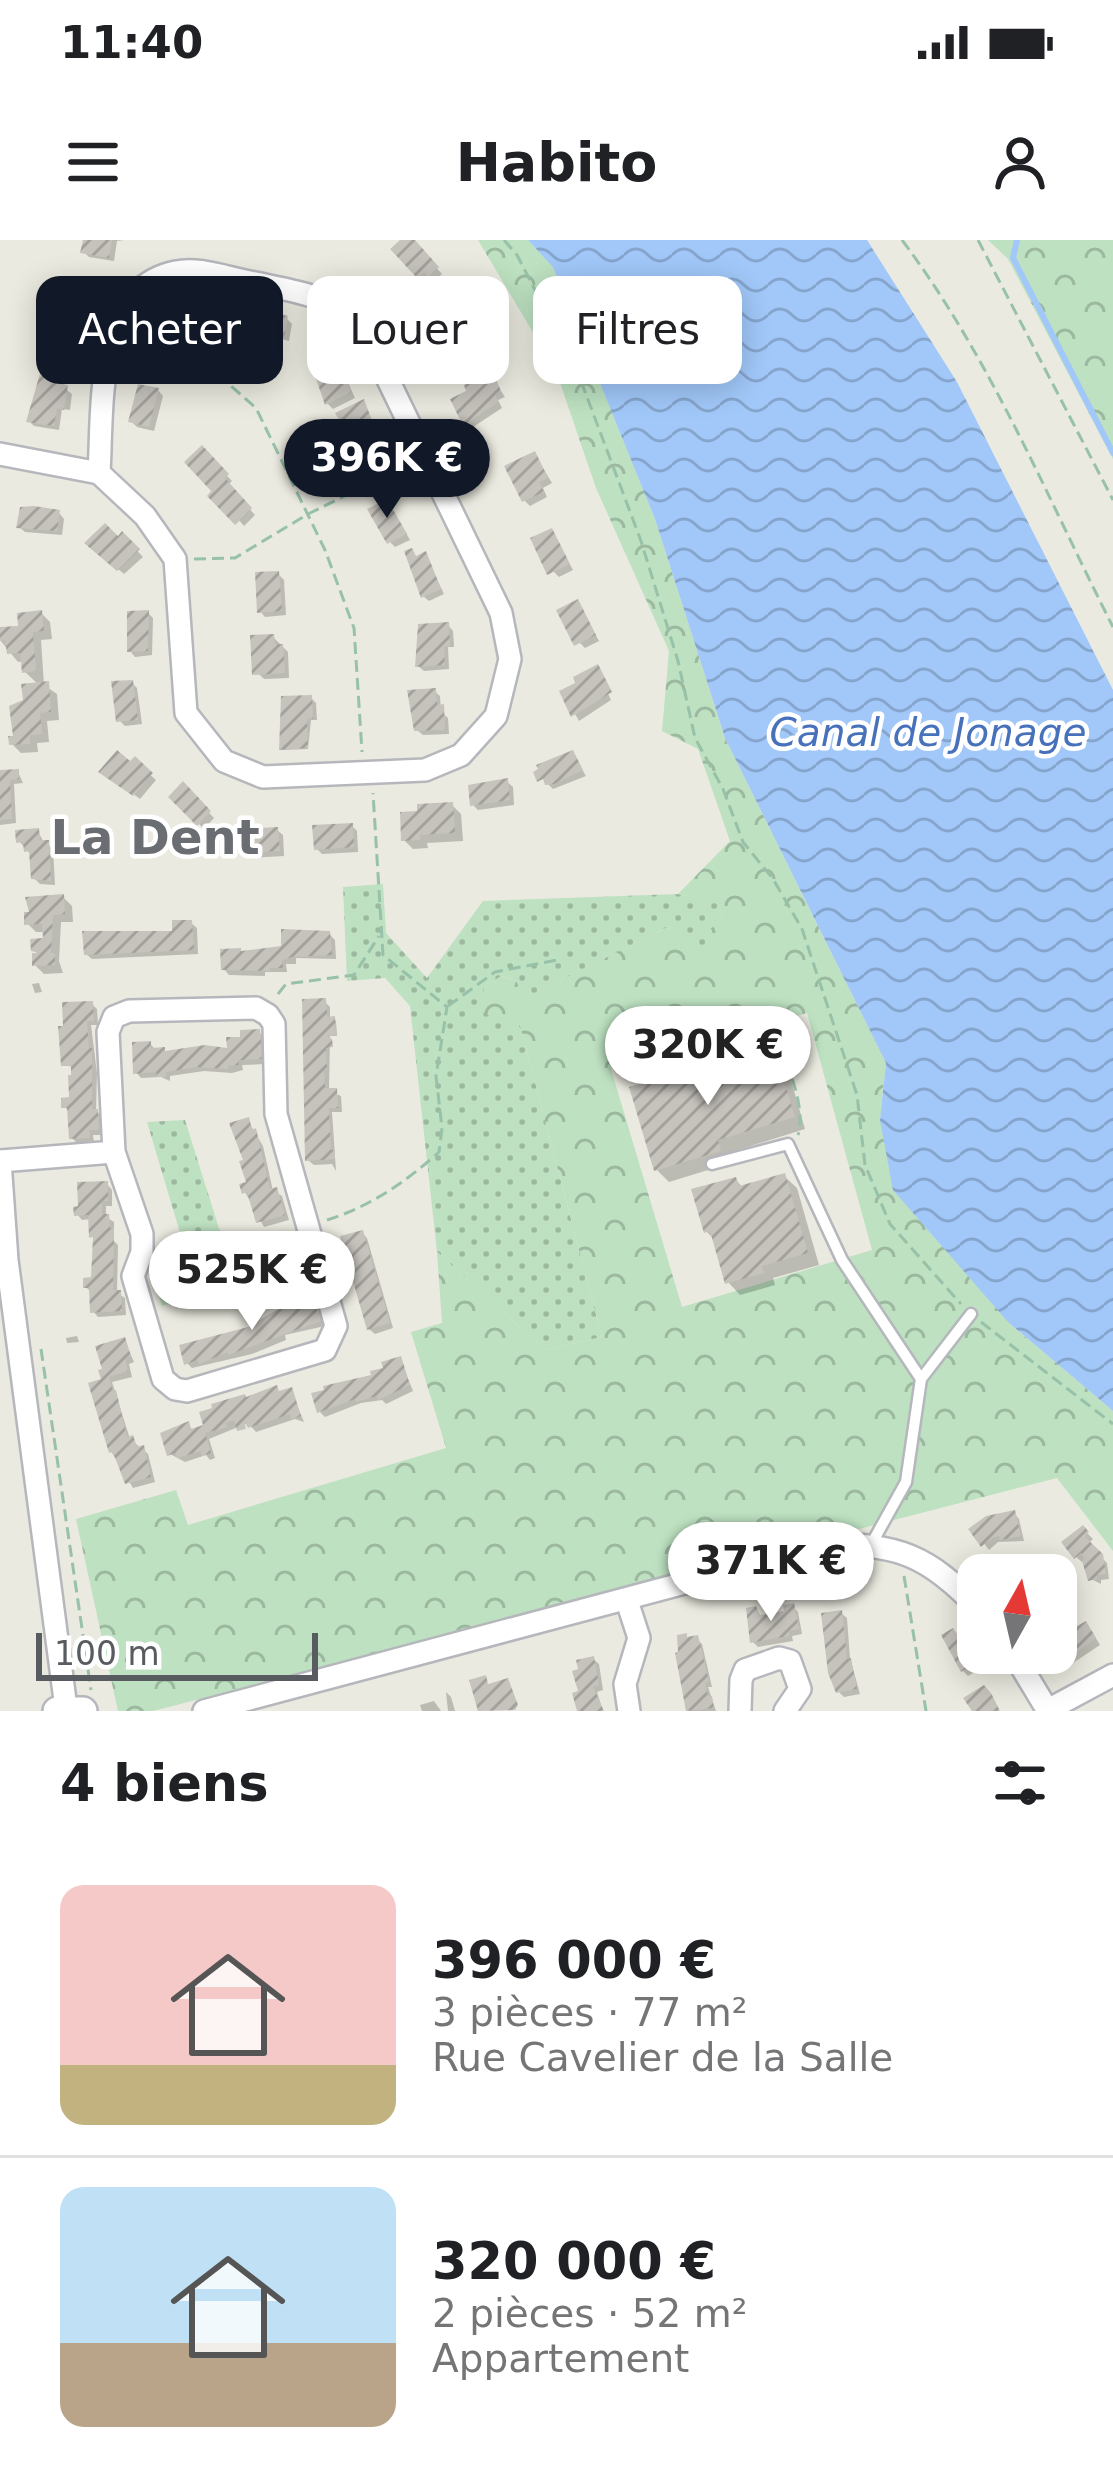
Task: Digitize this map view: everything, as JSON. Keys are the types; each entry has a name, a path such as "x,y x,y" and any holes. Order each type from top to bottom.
{"street":[{"path":"167,276 174,272 217,276"},
{"path":"0,454 99,473 145,516 175,560 186,713 224,760 263,777 425,770 461,755 496,716 510,658 501,613 361,324 328,300 283,290"},
{"path":"99,473 107,384"},
{"path":"256,1008 264,1012 274,1024 276,1114 336,1327 325,1350 188,1391 175,1389 163,1379 133,1276 142,1252 142,1234 114,1152 108,1032 113,1017 129,1011 256,1008"},
{"path":"74,1704 4,1260 0,1161 114,1152"},
{"path":"204,1711 827,1545 872,1544 902,1551 957,1586"},
{"path":"627,1601 639,1638 625,1684 629,1711"},
{"path":"740,1711 740,1680 745,1670 779,1658 796,1669 800,1689 784,1711"},
{"path":"1026,1674 1048,1710 1113,1675"}],"lane":[{"path":"712,1164 788,1144 842,1260 921,1379"},
{"path":"872,1544 906,1482 921,1379 971,1314"}],"path":[{"path":"504,240 517,255 586,394 641,541 678,661 695,738 723,789 742,842 773,879 802,929 857,1095 865,1165 890,1224 971,1314 1113,1424"},
{"path":"902,240 979,362 1113,627"},
{"path":"979,240 1001,291 1113,500"},
{"path":"229,384 256,408 308,514 354,628 383,955 447,1007"},
{"path":"175,560 235,558 308,514 425,456"},
{"path":"264,1012 286,984 354,975 380,934"},
{"path":"308,1227 348,1214 406,1181 439,1152 442,1128 436,1076 447,1007 495,972 557,960"},
{"path":"728,1053 772,1040 782,1054 801,1117 800,1133 788,1144"},
{"path":"40,1343 74,1704"},
{"path":"902,1551 905,1598 926,1711"}],"green space":[{"path":"478,240 528,240 557,276 533,276 533,332 509,292 509,276 499,276"},
{"path":"988,240 1113,240 1113,459 1008,259"},
{"path":"560,384 601,384 655,519 725,738 886,1063 880,1120 1008,1322 1113,1411 1113,1551 1057,1478 153,1711 118,1711 76,1519 176,1490 188,1525 446,1448 411,1332 442,1323 437,1252 545,1350 602,1337 520,1025 501,1023 482,1011 484,987 501,976 516,981 525,998 670,926 690,950 707,950 704,934 723,919 717,903 678,894 730,841 698,749 662,731 669,651 596,488","holes":["807,1013 872,1250 682,1307 611,1069"]},
{"path":"383,884 386,933 427,978 483,901 678,894 717,902 723,919 707,950 690,950 670,926 524,999 516,981 502,976 484,987 520,1025 602,1337 545,1350 437,1252 410,1006 385,978 347,981 343,887"},
{"path":"185,1120 221,1235 209,1261 184,1246 147,1122"},
{"path":"173,1251 200,1268 211,1290 162,1306 150,1267 162,1254"}],"water":[{"name":"Canal de Jonage","path":"528,240 867,240 957,382 1113,690 1113,1411 1008,1322 893,1190 880,1120 886,1063 725,738 655,519 600,384 742,384 742,276 557,276"}],"building":[{"path":"83,240 112,240 109,258 80,253"},
{"path":"400,240 415,240 439,267 429,276 424,272 415,276 390,249"},
{"path":"37,384 68,385 64,410 57,408 54,426 26,422"},
{"path":"138,384 159,388 149,427 128,422"},
{"path":"318,384 348,384 351,392 325,405"},
{"path":"498,384 501,391 495,394 498,402 463,426 450,399 466,391 464,385"},
{"path":"364,399 374,426 380,423 391,446 363,459 335,413"},
{"path":"202,445 252,508 235,525 184,462"},
{"path":"535,451 548,478 539,482 544,492 522,502 504,466"},
{"path":"387,499 407,534 387,544 367,509"},
{"path":"20,507 60,510 57,531 16,528"},
{"path":"105,523 118,536 122,531 140,549 117,571 84,543"},
{"path":"552,528 570,564 547,575 530,538"},
{"path":"412,548 416,556 426,551 441,589 421,598 404,551"},
{"path":"279,571 282,611 257,613 255,572"},
{"path":"578,599 596,635 574,646 556,610"},
{"path":"42,610 44,631 33,632 36,671 22,673 20,653 7,654 0,627 18,626 17,613"},
{"path":"149,610 148,651 127,652 127,611"},
{"path":"449,622 445,665 415,667 418,624"},
{"path":"274,634 275,644 283,644 285,673 252,675 250,635"},
{"path":"598,664 612,692 571,717 559,691"},
{"path":"133,680 138,720 116,722 111,681"},
{"path":"49,681 51,712 40,713 42,734 30,735 30,744 9,745 8,736 13,736 9,706 23,700 21,684"},
{"path":"436,688 437,705 444,704 445,730 414,731 407,690"},
{"path":"312,695 308,748 279,750 281,696"},
{"path":"117,750 130,761 135,756 153,773 133,796 98,772"},
{"path":"573,750 583,770 554,784 545,785 543,779 537,782 536,765"},
{"path":"19,769 19,779 10,780 12,819 0,820 0,770"},
{"path":"508,778 510,800 470,806 468,785"},
{"path":"183,781 211,811 197,826 168,797"},
{"path":"453,802 455,833 401,841 400,812 417,811 417,804"},
{"path":"353,823 354,847 314,850 312,825"},
{"path":"278,827 280,851 240,853 238,829"},
{"path":"39,828 40,840 49,840 51,881 31,879 29,851 24,852 23,842 16,843 15,830"},
{"path":"64,894 65,914 53,915 55,965 32,966 32,953 39,953 31,951 30,939 43,938 42,924 24,925 24,912 29,912 25,897"},
{"path":"172,920 192,920 194,950 84,955 82,931 172,931"},
{"path":"281,929 330,931 332,955 292,957 282,960 283,968 270,971 221,970 220,949 281,946"},
{"path":"326,998 327,1017 335,1016 336,1035 327,1036 333,1047 326,1048 324,1070 325,1088 337,1088 338,1108 329,1108 335,1159 305,1161 302,999"},
{"path":"93,1001 94,1021 87,1021 92,1109 98,1109 99,1130 89,1130 90,1138 69,1139 67,1108 61,1108 61,1098 69,1097 71,1075 71,1066 61,1066 58,1026 63,1026 62,1002"},
{"path":"260,1029 262,1059 238,1060 239,1065 228,1069 166,1072 166,1077 157,1077 156,1072 133,1074 132,1042 151,1041 151,1048 165,1047 165,1051 205,1045 227,1048 226,1037 240,1037 240,1030"},
{"path":"776,1054 795,1117 718,1140 721,1151 654,1171 629,1087 728,1058 731,1068"},
{"path":"249,1117 252,1130 256,1128 270,1189 277,1187 285,1215 256,1223 247,1192 242,1194 239,1184 246,1182 239,1161 243,1160 229,1123"},
{"path":"785,1173 808,1253 762,1266 764,1273 725,1284 710,1231 704,1233 691,1189 736,1177 739,1186"},
{"path":"108,1181 102,1214 109,1214 110,1228 114,1228 113,1290 121,1290 122,1311 90,1313 89,1288 83,1288 83,1278 91,1277 93,1237 89,1238 88,1215 74,1216 73,1207 78,1206 77,1182"},
{"path":"363,1230 390,1323 367,1330 340,1236"},
{"path":"314,1299 321,1321 228,1355 184,1365 179,1345 248,1327 276,1310"},
{"path":"125,1337 131,1356 125,1358 128,1371 109,1377 127,1437 133,1435 137,1447 144,1445 151,1477 125,1484 113,1452 109,1453 88,1383 101,1379 95,1346"},
{"path":"401,1356 410,1385 378,1400 377,1396 355,1399 317,1413 311,1393 371,1375 370,1371 383,1368 381,1362"},
{"path":"277,1385 279,1391 292,1387 301,1416 291,1420 290,1414 248,1428 244,1421 246,1429 237,1431 234,1420 205,1433 211,1453 167,1456 160,1433 189,1421 191,1429 203,1425 199,1412 212,1408 211,1404"},
{"path":"1015,1510 1021,1536 1000,1540 999,1536 981,1547 968,1529 986,1516"},
{"path":"1083,1525 1089,1532 1085,1537 1103,1554 1106,1574 1088,1581 1085,1558 1081,1553 1070,1554 1061,1542"},
{"path":"794,1603 799,1629 789,1631 789,1636 750,1643 746,1608 756,1606 760,1615 784,1611 783,1605"},
{"path":"842,1610 847,1659 851,1658 857,1689 836,1693 828,1673 821,1613"},
{"path":"1086,1621 1096,1638 1077,1652 1077,1626"},
{"path":"953,1628 957,1634 957,1665 941,1635"},
{"path":"687,1633 687,1637 698,1635 714,1708 686,1711 675,1653 677,1635"},
{"path":"594,1656 599,1685 593,1687 604,1711 577,1711 572,1671 578,1669 576,1660"},
{"path":"486,1675 488,1684 508,1678 518,1705 515,1710 478,1711 469,1680"},
{"path":"984,1685 1000,1711 972,1711 963,1698"}],"waterway":[{"path":"1017,240 1013,258 1113,453"}],"district":[{"name":"La Dent","path":"155,837"}]}
